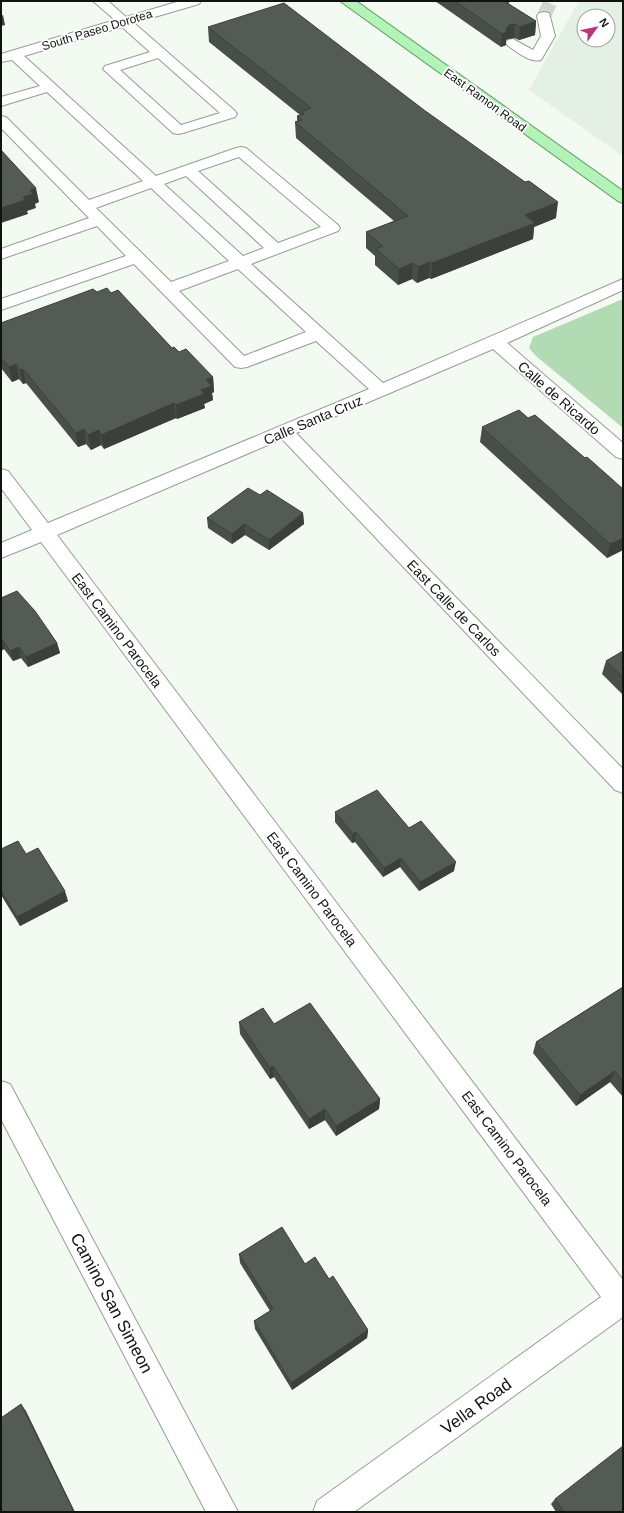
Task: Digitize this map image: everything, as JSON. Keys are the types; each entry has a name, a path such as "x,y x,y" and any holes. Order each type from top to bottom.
{"main road":[{"name":"East Ramon Road","path":"347,1 623,198"}],"street":[{"path":"100,1 125,22 160,53 206,94 230,114 178,130 110,68 160,53"},
{"name":"South Paseo Dorotea","path":"1,59 194,1"},
{"path":"513,42 536,57 548,36 544,16"},
{"path":"15,55 240,263 382,390"},
{"path":"1,102 50,87"},
{"path":"1,120 241,363 318,334"},
{"path":"86,206 154,183 241,150 332,228 168,289"},
{"path":"188,170 275,249"},
{"path":"1,254 100,220"},
{"path":"1,305 136,257"},
{"name":"Calle Santa Cruz","path":"1,551 495,342 623,284"},
{"name":"Calle de Ricardo","path":"495,342 623,453"},
{"name":"East Calle de Carlos","path":"285,432 623,784"},
{"name":"East Camino Parocela","path":"1,475 622,1301"},
{"name":"Camino San Simeon","path":"1,1093 223,1512"},
{"name":"Vella Road","path":"328,1512 622,1301"}],"shaded area":[{"path":"579,1 623,1 623,156 529,90"}],"green space":[{"path":"623,299 623,428 536,356 529,348 533,337"}],"building":[{"path":"455,1 504,1 536,21 520,27 515,24 509,25 506,29 507,32 502,34"},
{"path":"284,3 424,110 525,182 529,181 558,202 525,215 535,223 432,263 430,262 418,267 413,263 399,269 376,249 383,246 366,232 408,216 295,122 302,120 297,116 304,114 301,112 311,108 208,27"},
{"path":"1,150 36,188 30,190 33,194 23,197 25,200 1,208"},
{"path":"107,288 111,293 118,290 172,348 174,347 179,352 186,349 213,377 206,380 212,386 201,390 204,394 176,405 174,403 101,435 99,430 88,435 84,429 76,433 23,369 20,370 16,364 9,367 1,358 1,323 93,289 97,292"},
{"path":"519,410 528,418 535,415 585,458 587,457 623,489 623,538 610,544 482,427"},
{"path":"248,488 260,495 267,490 303,513 269,540 244,524 232,534 207,518"},
{"path":"17,591 35,611 57,643 26,657 19,647 10,651 1,639 1,598"},
{"path":"623,651 623,677 606,661"},
{"path":"377,790 409,828 421,821 456,862 420,882 401,858 384,868 356,832 353,834 335,812"},
{"path":"18,841 26,854 38,848 65,891 17,917 1,891 1,849"},
{"path":"623,987 623,1081 615,1071 580,1095 536,1042"},
{"path":"310,1003 380,1099 336,1126 325,1109 309,1119 273,1066 270,1068 239,1022 263,1008 274,1024"},
{"path":"282,1227 305,1264 315,1257 329,1279 333,1276 368,1330 291,1383 254,1321 273,1309 239,1254"},
{"path":"21,1404 74,1512 1,1512 1,1418"},
{"path":"623,1446 623,1512 564,1512 555,1499"}],"tunnel":[{"path":"544,16 551,1"}]}
